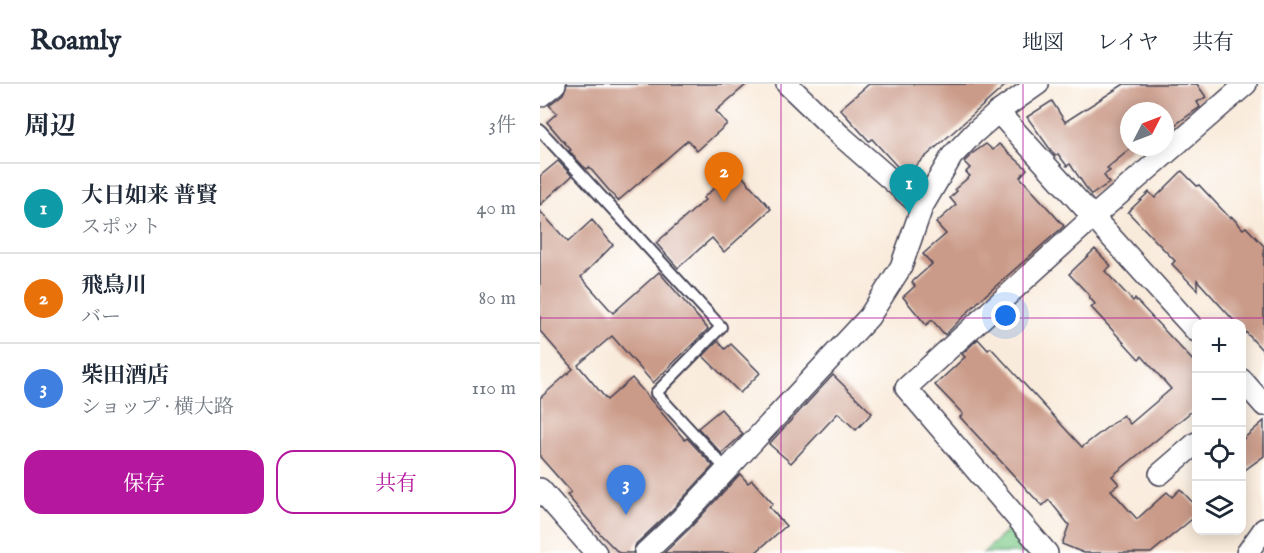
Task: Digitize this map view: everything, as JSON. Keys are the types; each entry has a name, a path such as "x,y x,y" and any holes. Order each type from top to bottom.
{"street":[{"path":"540,96 555,84"},
{"path":"787,84 840,135 922,207"},
{"path":"645,553 727,470 869,317 901,267 922,207 952,156 998,112 1038,84"},
{"path":"1047,553 906,388 1093,217 1246,84"},
{"path":"998,112 1192,326"},
{"path":"1160,474 1192,447"},
{"path":"540,489 597,553"},
{"path":"1247,553 1264,529"}],"lane":[{"path":"540,130 721,327 656,393 727,470"}],"green space":[{"path":"1012,526 1035,553 983,553"}],"building":[{"path":"567,84 747,84 716,111 727,124 697,151 688,140 618,201 589,167 587,169 583,166 569,151 571,150 547,122 557,113 549,105 563,94"},
{"path":"869,84 1007,84 905,175 840,109"},
{"path":"1124,84 1197,84 1206,97 1197,102 1200,107 1174,126 1174,102 1120,102 1120,156 1122,156 1107,168 1110,171 1104,175 1109,183 1091,195 1070,164 1067,166 1058,154 1055,156 1027,117 1052,101 1065,122"},
{"path":"986,144 993,150 999,144 1027,169 1020,177 1064,226 980,300 945,335 932,320 926,325 903,297 915,286 912,282 932,264 923,254 946,234 936,223 956,205 950,198 957,191 955,189 970,176 966,172 970,168 964,162"},
{"path":"558,161 572,176 540,205 540,176"},
{"path":"736,169 771,209 724,252 712,238 678,268 656,243"},
{"path":"1182,171 1197,186 1199,185 1230,218 1232,217 1243,229 1246,227 1264,246 1264,352 1246,332 1246,319 1232,319 1197,280 1197,290 1172,264 1175,261 1128,212 1149,192 1155,198"},
{"path":"540,211 568,242 592,220 613,245 581,277 613,313 659,272 708,329 653,383 612,336 578,365 607,400 632,378 685,440 687,438 713,466 636,544 633,553 619,553 602,536 567,495 571,492 540,457 540,398 573,369 540,331"},
{"path":"1095,249 1111,266 1105,271 1133,301 1135,299 1192,360 1192,411 1112,476 1119,484 1111,490 1137,519 1167,492 1172,497 1180,489 1192,502 1192,519 1151,553 1084,553 1062,544 1069,525 1049,500 1042,506 960,417 963,414 935,385 965,357 962,354 978,339 988,350 991,348 1082,447 1123,415 1130,424 1171,389 1142,356 1139,359 1091,307 1095,304 1090,296 1069,274"},
{"path":"718,341 725,349 731,344 760,373 740,393 703,356"},
{"path":"833,375 872,413 856,430 838,413 791,463 769,444"},
{"path":"721,409 743,434 722,453 723,455 698,428"},
{"path":"1264,421 1264,456 1246,469 1246,437"},
{"path":"740,474 748,483 752,480 773,504 769,507 786,526 755,553 664,553 689,529"}],"place":[{"name":"飛鳥川","path":"724,202"},
{"name":"大日如来 普賢","path":"909,214"},
{"name":"柴田酒店","path":"626,515"}]}
